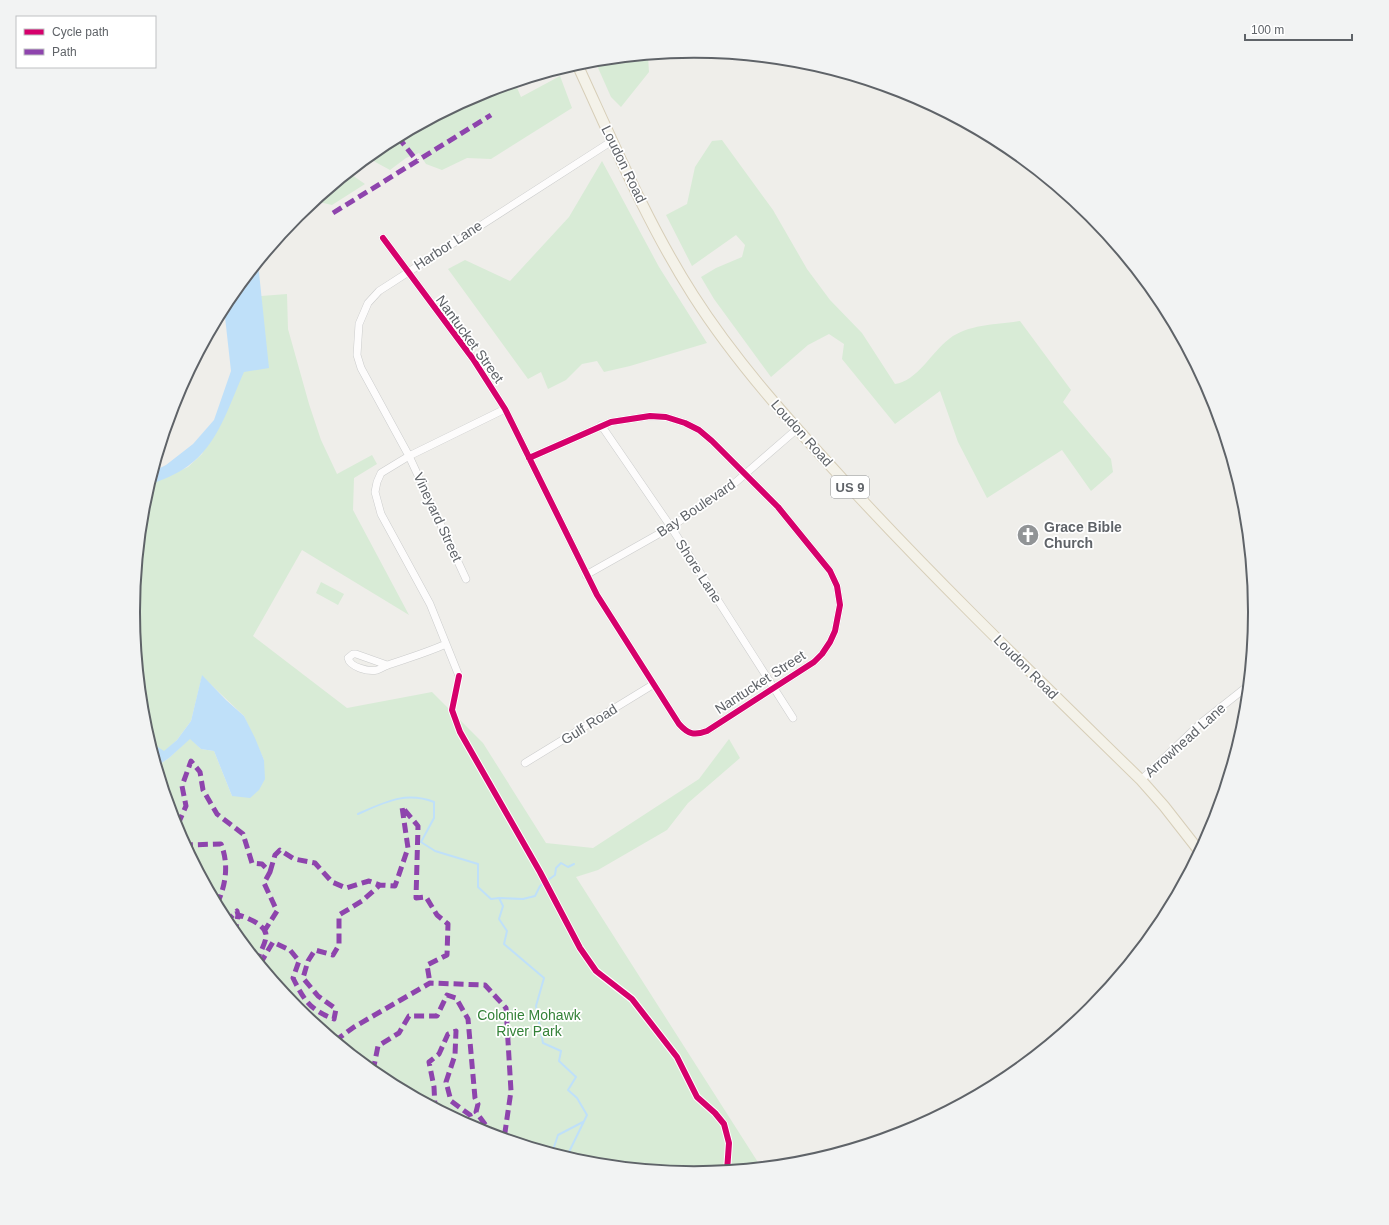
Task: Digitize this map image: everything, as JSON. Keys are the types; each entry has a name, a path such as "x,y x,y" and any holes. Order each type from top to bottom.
{"main road":[{"name":"Loudon Road","path":"580,70 612,141 659,234 693,295 722,336 797,429 896,537 1141,780 1164,806 1197,848"}],"street":[{"name":"Harbor Lane","path":"410,456 361,368 357,355 356,344 359,324 368,303 379,291 407,272 612,141"},
{"name":"Nantucket Street","path":"383,238 473,359 505,409 586,575 679,724 691,734 697,735 707,731 814,662 830,642 838,619 839,595 834,579 823,562 778,507 704,434 685,423 666,417 650,416 626,418 601,425 529,458"},
{"name":"Vineyard Street","path":"446,644 430,604 381,514 375,492 377,482 382,473 410,456 505,409"},
{"name":"Shore Lane","path":"601,425 671,528 793,718"},
{"name":"Bay Boulevard","path":"586,575 671,528 745,474 797,429"},
{"name":"Vineyard Street","path":"410,456 466,579"},
{"path":"387,665 417,657 446,644 459,676"},
{"name":"Gulf Road","path":"525,763 654,684"},
{"name":"Arrowhead Lane","path":"1141,780 1201,723 1243,690"}],"green space":[{"path":"648,60 649,72 621,107 611,97 598,67"},
{"path":"560,76 572,108 491,159 467,158 442,170 426,164 419,153 406,158 390,170 373,161 417,132 482,100 517,87 521,97"},
{"path":"722,140 773,210 807,269 830,300 862,333 895,384 910,378 924,366 942,345 957,334 973,328 1020,321 1071,390 1063,402 1111,459 1113,472 1091,491 1062,450 987,498 958,442 940,391 895,424 842,359 844,344 829,334 808,345 771,377 714,299 701,277 716,268 742,257 745,245 736,235 692,266 666,215 687,204 695,167 712,141"},
{"path":"602,161 659,267 707,343 630,366 604,372 597,361 582,364 566,380 548,389 541,372 528,379 448,269 465,260 510,281 569,217"},
{"path":"353,176 365,184 332,205 322,203"},
{"name":"Colonie Mohawk River Park","path":"287,294 288,329 309,404 321,440 337,474 372,455 377,464 354,478 353,510 409,615 302,550 253,636 347,708 432,692 483,743 546,843 593,848 699,779 729,739 740,758 688,803 667,830 598,870 576,877 758,1163 731,1166 658,1166 586,1156 516,1138 449,1110 386,1074 329,1029 302,1005 255,950 233,921 214,890 182,825 169,791 161,763 169,758 190,738 201,749 214,751 232,796 264,760 244,716 202,676 191,721 177,740 164,752 157,747 145,685 141,649 141,576 145,540 156,482 188,467 202,454 263,321 261,296"},
{"path":"321,582 344,594 338,605 316,593"}],"water":[{"path":"259,270 269,368 244,372 222,424 207,447 188,466 179,472 156,482 159,468 166,465 193,444 214,420 231,371 225,317"},
{"path":"202,675 244,716 264,760 265,779 259,790 250,798 232,796 214,751 201,749 190,739 161,763 157,746 164,751 177,740 191,721"}],"waterway":[{"path":"358,814 396,799 414,798 434,802 434,818 421,842 435,851 478,864 478,887 491,899 499,898 503,906 499,919 507,931 504,944 544,978 536,1006 543,1043 561,1051 559,1061 576,1077 568,1090 577,1098 587,1115 569,1152"},
{"path":"499,898 523,899 535,896 540,886 555,875 556,868 561,863 568,867 574,864"},
{"path":"553,1149 558,1135 583,1122"}],"marked path":[{"path":"333,213 491,115"},
{"path":"402,141 417,161"},
{"path":"180,820 186,806 182,786 191,761 200,772 203,790 217,814 243,834 252,863 262,864 270,872 264,883 277,911 265,930"},
{"path":"263,959 273,942 290,950 299,961 293,978 304,998 313,1008 334,1019 336,1009 318,996 303,978 308,961 315,950 333,955 339,945 339,915 362,901 380,885 395,886 408,848 402,807 418,826 416,898 426,897 437,915 448,924 447,955 427,965 430,983"},
{"path":"191,845 221,844 226,867 223,889 219,899"},
{"path":"270,872 275,855 280,850 294,859 315,863 332,882 346,888 369,881 380,885"},
{"path":"231,917 237,911 238,915"},
{"path":"236,925 238,915 251,920 264,929 266,937 259,955"},
{"path":"340,1038 354,1027 430,983 485,985 506,1008 511,1091 505,1134"},
{"path":"374,1065 378,1046 399,1033 409,1016 437,1016 447,995 456,998 468,1019 475,1098 478,1104 476,1112 487,1127"},
{"path":"435,1102 434,1087 429,1062 439,1054 448,1034 456,1031 455,1055 446,1082 451,1101 470,1115 472,1120"}],"cycle path":[{"path":"383,238 473,359 505,409 597,595 682,727 688,732 695,734 707,731 814,662 822,654 830,642 835,631 840,605 837,586 830,571 778,507 699,430 685,423 666,417 650,416 611,422 529,458"},
{"path":"459,676 452,710 460,732 540,872 580,948 596,971 632,999 677,1057 697,1097 715,1113 724,1124 729,1143 727,1166"}],"place":[{"name":"Grace Bible Church","path":"1028,535"}]}
